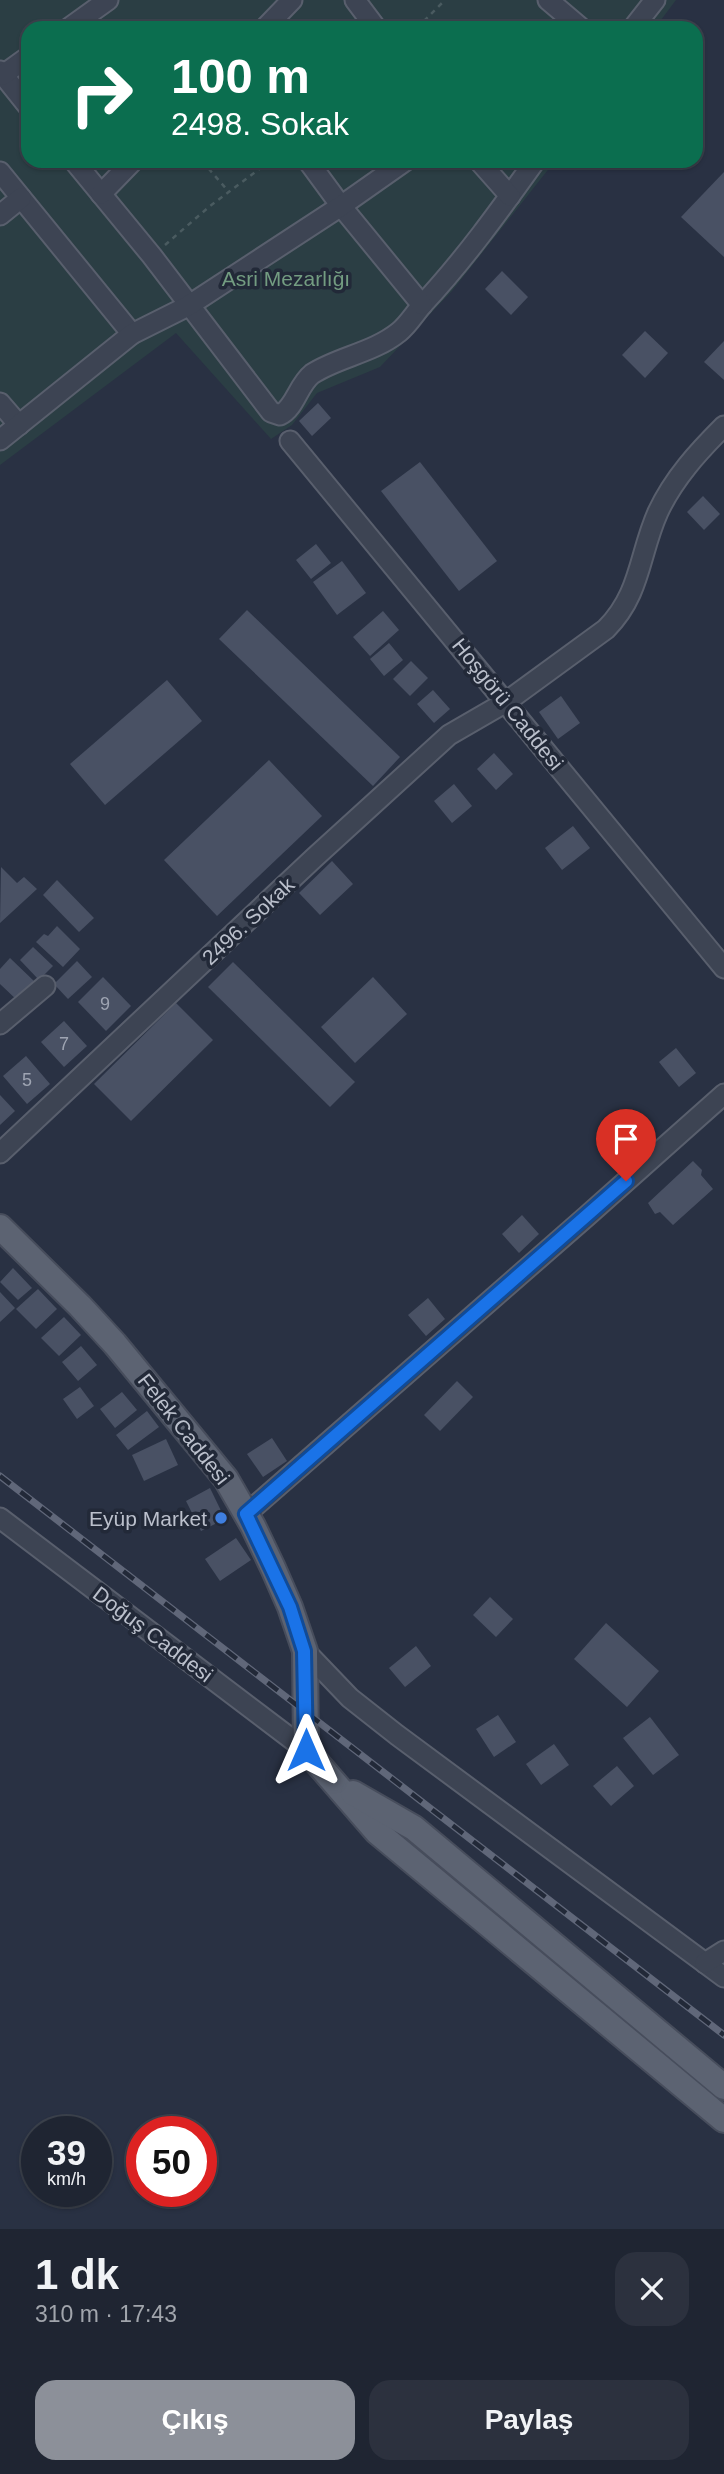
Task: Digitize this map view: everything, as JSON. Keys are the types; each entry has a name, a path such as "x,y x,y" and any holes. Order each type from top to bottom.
{"main road":[{"name":"Felek Caddesi","path":"3,1237 80,1306 151,1386 226,1479 246,1514 290,1607 304,1651 306,1750"},
{"path":"306,1750 377,1832 724,2120"},
{"path":"337,1784 414,1828 724,2087"}],"street":[{"path":"79,21 108,0"},
{"path":"272,21 292,0"},
{"path":"355,0 371,21"},
{"path":"548,0 573,21"},
{"path":"638,21 655,0"},
{"path":"21,61 1,73 21,97"},
{"path":"80,168 152,256 271,412 280,415 285,413 308,377 365,352 399,332 440,287 530,168"},
{"path":"101,194 126,168"},
{"path":"313,168 422,305"},
{"path":"0,440 132,334 188,306 395,168"},
{"path":"485,168 510,195"},
{"path":"0,172 132,334"},
{"path":"0,215 21,198"},
{"path":"0,403 19,425"},
{"name":"2496. Sokak","path":"0,1153 449,735 506,702 596,638 617,619 632,593 650,531 666,496 689,464 724,426"},
{"name":"Hoşgörü Caddesi","path":"290,441 724,968"},
{"path":"0,1024 45,986"},
{"path":"246,1514 724,1094"},
{"name":"Doğuş Caddesi","path":"0,1518 306,1750"},
{"path":"304,1651 350,1698 397,1735 724,1977"},
{"path":"705,1963 724,1951"}],"path":[{"path":"424,21 445,0"},
{"path":"208,168 229,192"},
{"path":"152,256 261,168"}],"green space":[{"name":"Asri Mezarlığı","path":"0,0 676,0 660,21 21,21 21,168 549,168 452,291 380,367 317,393 292,425 271,439 176,333 0,465"}],"building":[{"path":"724,172 724,257 681,217"},
{"path":"502,271 528,297 511,315 485,289"},
{"path":"645,331 668,353 645,378 622,355"},
{"path":"724,341 724,380 704,362"},
{"path":"318,403 331,418 312,436 299,421"},
{"path":"420,462 497,561 459,591 381,491"},
{"path":"703,496 720,514 704,530 687,512"},
{"path":"316,544 331,563 311,579 296,560"},
{"path":"342,561 366,593 337,615 313,582"},
{"path":"247,610 400,757 373,786 219,639"},
{"path":"383,611 399,630 370,656 353,637"},
{"path":"389,643 403,660 384,676 370,659"},
{"path":"411,661 428,678 410,696 393,679"},
{"path":"167,680 202,721 105,805 70,764"},
{"path":"433,690 450,709 434,723 417,704"},
{"path":"561,696 580,723 558,739 539,712"},
{"path":"494,753 513,774 496,790 477,769"},
{"path":"269,760 322,816 217,916 164,860"},
{"path":"454,784 472,806 452,823 434,801"},
{"path":"573,826 590,848 562,870 545,848"},
{"path":"332,861 353,884 320,915 299,893"},
{"path":"1,867 17,883 24,877 37,889 0,923"},
{"path":"57,880 94,918 79,932 43,895"},
{"path":"57,926 80,949 63,967 36,942 44,934 48,936"},
{"path":"33,947 53,966 39,980 20,960"},
{"path":"10,958 36,983 18,1001 0,984 0,969"},
{"path":"77,961 92,977 68,999 54,984"},
{"path":"233,962 355,1082 330,1107 208,987"},
{"path":"103,977 131,1006 106,1031 78,1002"},
{"path":"373,977 407,1014 355,1063 321,1027"},
{"path":"176,1003 213,1040 131,1121 94,1084"},
{"path":"64,1021 87,1046 64,1067 41,1042"},
{"path":"676,1048 696,1073 679,1087 659,1062"},
{"path":"26,1056 50,1084 27,1104 3,1076"},
{"path":"0,1095 15,1111 0,1125"},
{"path":"693,1161 713,1189 673,1225 660,1212 655,1214 648,1203"},
{"path":"522,1215 539,1234 519,1253 502,1234"},
{"path":"13,1268 32,1288 18,1300 0,1282"},
{"path":"38,1289 57,1309 36,1329 16,1309"},
{"path":"0,1292 15,1308 0,1322"},
{"path":"428,1298 445,1319 426,1336 408,1315"},
{"path":"64,1317 81,1335 59,1356 41,1338"},
{"path":"81,1346 97,1365 78,1381 62,1362"},
{"path":"457,1381 473,1397 440,1431 424,1415"},
{"path":"80,1387 94,1406 77,1419 63,1399"},
{"path":"122,1392 137,1410 115,1428 100,1409"},
{"path":"147,1411 159,1427 128,1450 116,1435"},
{"path":"272,1438 287,1461 263,1477 247,1454"},
{"path":"166,1439 178,1465 144,1481 132,1455"},
{"path":"210,1488 225,1519 201,1531 186,1501"},
{"path":"236,1538 251,1560 220,1581 205,1559"},
{"path":"490,1597 513,1619 496,1637 473,1615"},
{"path":"606,1623 659,1671 627,1707 574,1659"},
{"path":"416,1646 431,1666 405,1687 389,1668"},
{"path":"498,1715 516,1742 494,1757 476,1729"},
{"path":"650,1717 679,1755 653,1775 623,1738"},
{"path":"554,1744 569,1765 541,1785 526,1764"},
{"path":"617,1766 634,1786 611,1806 593,1786"}],"railway":[{"path":"0,1476 724,2035"}],"place":[{"name":"Eyüp Market","path":"221,1518"}],"route":[{"path":"306,1750 304,1651 290,1607 246,1514 626,1181"}]}
